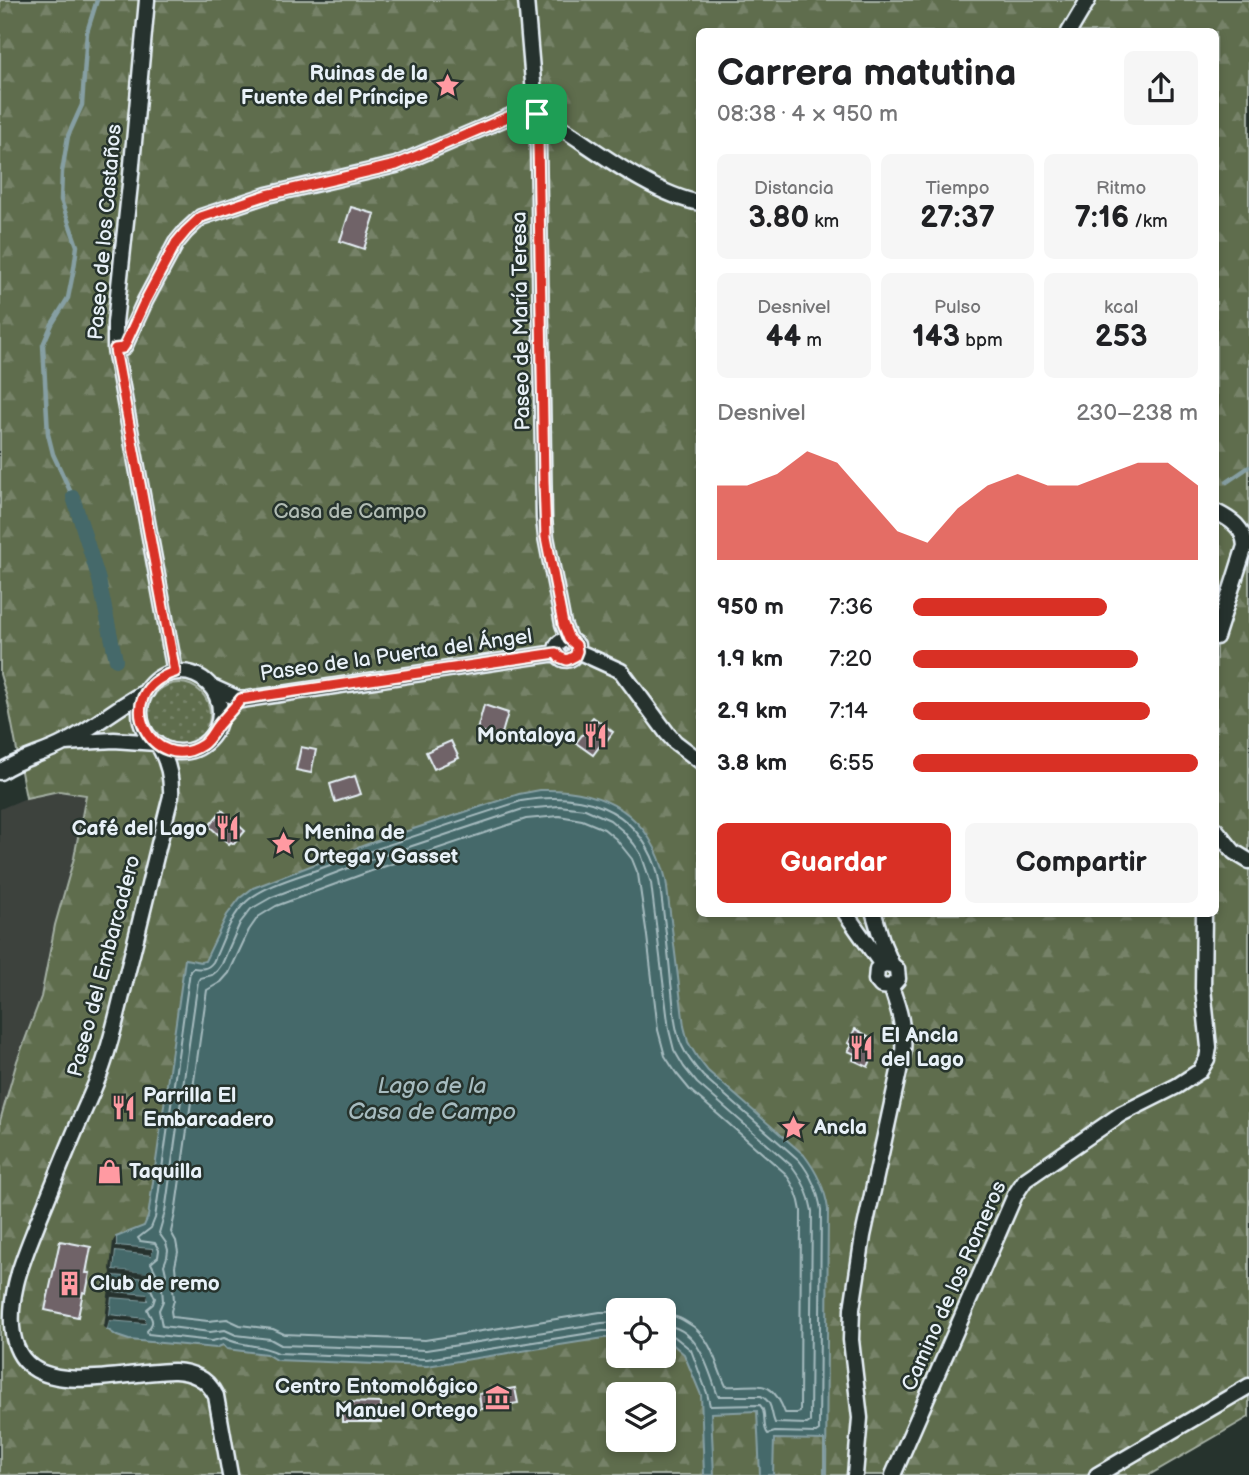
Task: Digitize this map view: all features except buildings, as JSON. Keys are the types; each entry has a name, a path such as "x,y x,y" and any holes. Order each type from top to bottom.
{"street":[{"name":"Paseo de los Castaños","path":"146,0 115,349 175,672"},
{"name":"Paseo de María Teresa","path":"526,0 537,114 539,168 544,518 563,624 573,645"},
{"path":"1071,28 1088,0"},
{"path":"115,349 125,345 176,243 201,217 267,195 396,165 522,111 537,114 659,189 676,197 696,201"},
{"path":"1219,514 1239,527 1245,546 1219,628"},
{"name":"Paseo de la Puerta del Ángel","path":"210,686 241,699 556,653 557,646 564,639 573,645"},
{"path":"573,645 621,671 667,733 696,758"},
{"path":"64,744 114,740 157,744 176,751 201,746 217,727 219,706 210,686 195,675 175,672 158,679 147,691 141,705 141,716 145,731 157,744"},
{"path":"0,772 15,763 64,744 147,691"},
{"name":"Paseo de la Puerta del Ángel","path":"217,727 241,699"},
{"name":"Paseo del Embarcadero","path":"157,744 169,769 171,796 139,929 105,1060 16,1284 12,1317 13,1337 22,1357 32,1367 46,1375 59,1378 172,1371 200,1377 210,1385 220,1407 230,1475"},
{"path":"1219,834 1234,852 1249,861"},
{"path":"848,917 887,965 897,970 899,976 891,987 904,1036 863,1236 852,1309 851,1340 860,1418 855,1475"},
{"path":"875,917 887,965"},
{"name":"Camino de los Romeros","path":"893,1475 1015,1195 1025,1180 1121,1114 1177,1086 1200,1071 1207,1059 1209,1047 1203,988 1204,917"},
{"path":"1097,1475 1249,1387"}],"shaded area":[{"path":"59,791 86,794 74,858 55,925 41,997 17,1061 0,1121 0,809 26,798"}],"green space":[{"name":"Casa de Campo","path":"0,0 1249,0 1249,1417 1149,1475 0,1475 0,1121 17,1061 41,997 86,795 59,791 26,798 0,674"},
{"path":"179,683 191,685 201,692 208,702 208,726 201,736 191,743 179,745 167,743 157,736 150,726 148,714 150,702 157,692 167,685"}],"water":[{"name":"Lago de la Casa de Campo","path":"540,790 563,791 604,800 636,822 649,838 659,857 666,880 688,1042 708,1071 804,1155 820,1180 828,1209 826,1475 824,1440 774,1439 773,1475 760,1475 757,1411 711,1413 714,1475 704,1475 701,1395 684,1354 676,1347 676,1298 606,1298 606,1338 427,1366 276,1360 266,1354 227,1349 223,1345 216,1348 129,1340 107,1329 108,1320 145,1323 145,1319 109,1315 111,1297 147,1300 147,1295 111,1292 113,1275 149,1278 150,1274 113,1270 115,1251 151,1255 152,1249 116,1246 116,1237 144,1226 148,1217 185,959 205,961 227,915 240,898 253,888 365,845 519,794"}],"pier":[{"path":"116,1237 116,1246 152,1249 152,1255 115,1251 113,1270 150,1273 150,1278 113,1275 112,1292 148,1295 147,1300 111,1297 109,1315 146,1319 145,1323 109,1320 107,1329 104,1327 113,1241"}],"waterway":[{"path":"73,497 53,454 48,434 43,345 68,298 74,268 77,246 61,200 62,172 68,136 82,105 87,32 97,0"},
{"path":"1227,482 1249,467"},
{"path":"73,497 99,580 116,660"}],"place":[{"name":"Ruinas de la Fuente del Príncipe","path":"448,85"},
{"name":"Montaloya","path":"596,735"},
{"name":"Café del Lago","path":"227,828"},
{"name":"Menina de Ortega y Gasset","path":"284,844"},
{"name":"El Ancla del Lago","path":"861,1047"},
{"name":"Parrilla El Embarcadero","path":"123,1107"},
{"name":"Ancla","path":"794,1127"},
{"name":"Taquilla","path":"109,1171"},
{"name":"Club de remo","path":"70,1283"},
{"name":"Centro Entomológico Manuel Ortego","path":"498,1398"}],"route":[{"path":"522,111 537,114 544,518 563,624 569,639 576,645 575,656 567,660 556,653 241,699 201,746 182,751 158,745 148,736 143,726 141,705 153,682 175,672 115,349 125,345 176,243 201,217 267,195 396,165 522,111"}]}
